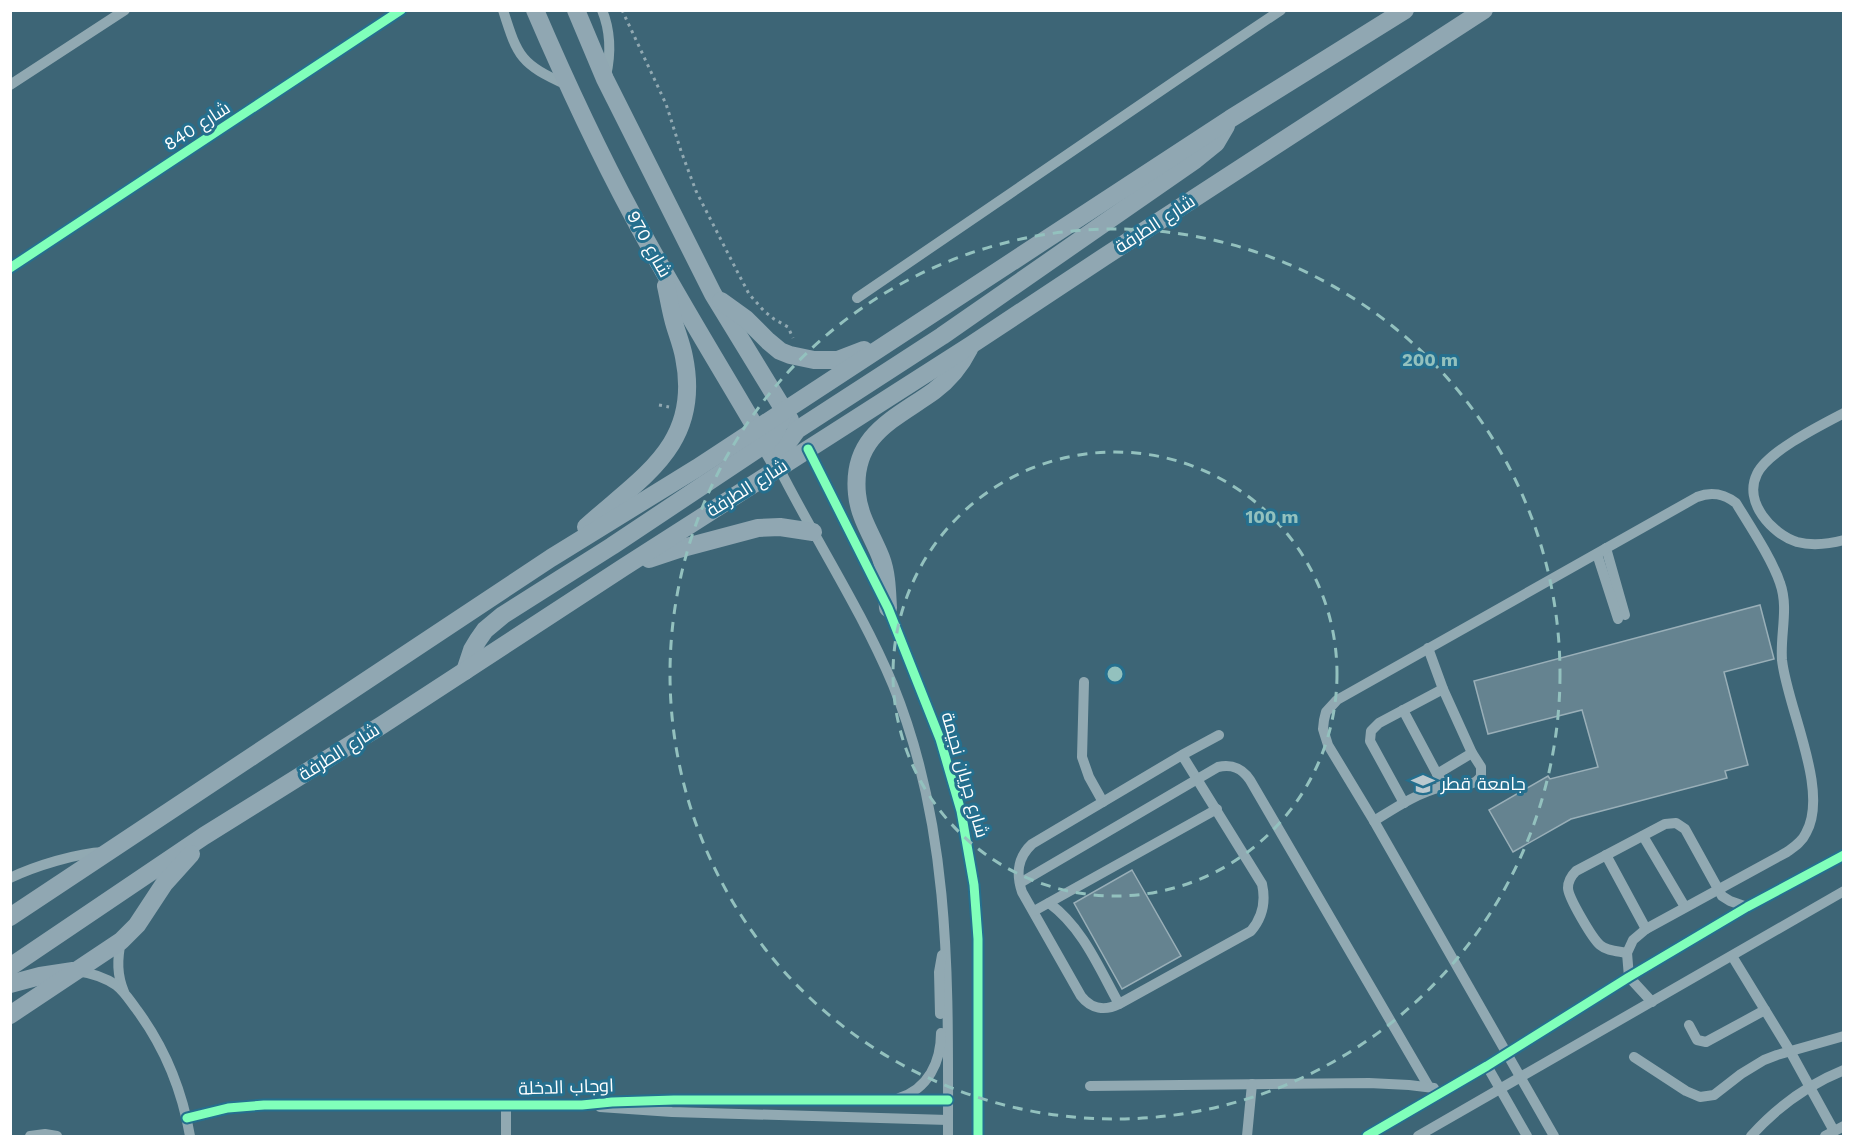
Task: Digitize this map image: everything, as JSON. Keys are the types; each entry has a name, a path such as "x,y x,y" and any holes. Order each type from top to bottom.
{"main road":[{"name":"شارع 970","path":"535,10 597,147 662,269 779,468"},
{"name":"شارع 970","path":"576,10 605,80 713,294 808,449"},
{"path":"10,917 551,558 696,468 761,436 771,438 779,426 784,410 1230,119 1405,10"},
{"name":"شارع الطرفة","path":"10,967 204,836 971,345 1484,10"},
{"path":"779,468 784,448 797,430 942,336 1195,160 1216,143 1230,119"},
{"path":"551,558 649,472 667,452 680,430 688,386 684,356 674,324 662,269"},
{"path":"713,294 746,319 780,351 790,355 814,360 838,360 861,351 880,348"},
{"path":"888,608 886,577 882,560 858,505 856,474 862,453 881,427 942,384 955,372 971,345"},
{"path":"465,671 472,650 493,622 621,540 761,436"},
{"path":"624,567 679,549 758,528 780,527 813,532"},
{"path":"10,1016 121,942 137,925 153,898 204,836"},
{"path":"10,984 40,976 77,971"}],"street":[{"path":"10,85 125,10"},
{"name":"شارع 840","path":"10,268 401,10"},
{"path":"503,10 513,42 526,62 536,70 567,85"},
{"path":"602,10 608,30 609,47 609,63 605,80"},
{"path":"857,298 1281,10"},
{"path":"1844,413 1794,441 1768,460 1757,473 1753,489 1756,506 1784,536 1798,542 1813,544 1828,544 1844,540"},
{"name":"شارع جريان نجيمة","path":"808,449 888,608 940,739 961,811 974,885 978,939 978,1137"},
{"path":"779,468 864,623 893,686 919,764 932,819 946,944 948,1137"},
{"path":"1554,1137 1328,745 1323,729 1326,712 1337,700 1697,497 1717,494 1736,503 1780,583 1784,604 1782,659 1787,687 1813,784 1814,804 1807,833 1797,845 1776,860 1646,929 1634,939 1626,953 1629,977 1652,1002"},
{"path":"1601,551 1621,617"},
{"path":"1374,822 1425,793 1444,787 1471,785 1481,776 1480,766 1443,689 1428,648"},
{"path":"1084,681 1082,757 1089,777 1103,802"},
{"path":"1404,803 1370,741 1370,736 1374,726 1443,689"},
{"path":"1403,710 1444,787"},
{"path":"1182,755 1262,884 1264,901 1261,917 1251,931 1119,1004 1108,1009 1101,1009 1085,1001 1034,911 1020,883 1018,866 1020,859 1027,849 1182,755 1219,735"},
{"path":"1437,774 1472,753"},
{"path":"1020,883 1218,767 1240,769 1246,774 1429,1087"},
{"path":"1034,911 1217,809"},
{"path":"1626,953 1606,949 1597,942 1569,892 1569,880 1576,871 1665,824 1681,825 1722,896 1747,906"},
{"path":"1643,836 1685,907"},
{"path":"10,878 76,856 110,852"},
{"path":"1606,855 1646,929"},
{"path":"1367,1137 1747,906 1844,855"},
{"path":"1418,1137 1844,891"},
{"path":"1049,903 1068,918 1079,933 1119,1004"},
{"path":"121,942 118,973 124,993 157,1041 169,1064 187,1118 190,1137"},
{"path":"892,1100 909,1095 918,1089 936,1064 940,1043 939,972 946,944"},
{"path":"1732,956 1790,1051 1834,1131"},
{"path":"77,971 98,975 124,993"},
{"path":"1689,1025 1697,1040 1706,1042 1765,1011"},
{"path":"1634,1057 1693,1095 1707,1097 1720,1091 1753,1067 1777,1055 1844,1036"},
{"path":"1487,1066 1527,1137"},
{"path":"1751,1137 1778,1109 1810,1086 1844,1070"},
{"path":"1090,1086 1389,1083 1446,1090"},
{"path":"1247,1137 1252,1084"},
{"name":"اوجاب الدخلة","path":"187,1118 228,1108 264,1105 582,1105 674,1100 948,1100"},
{"path":"506,1105 506,1137"},
{"name":"اوجاب الدخلة","path":"582,1105 672,1112 948,1120"},
{"path":"30,1137 45,1134 57,1137"}],"path":[{"path":"622,10 666,104 696,191 749,294 764,311 790,330 793,341 790,355"}],"building":[{"path":"1760,605 1774,659 1724,672 1748,765 1725,771 1727,778 1571,819 1513,852 1489,810 1548,776 1550,779 1598,767 1582,710 1488,734 1474,681"},
{"path":"1132,870 1181,956 1122,989 1074,903"}],"cycle path":[{"path":"10,268 401,10"},
{"path":"808,449 888,608 940,739 961,811 974,885 978,939 978,1136"},
{"path":"1367,1136 1487,1066 1629,977 1747,907 1844,855"},
{"path":"187,1118 228,1108 264,1105 582,1105 674,1100 948,1100"}],"place":[{"name":"جامعة قطر","path":"1423,784"}]}
